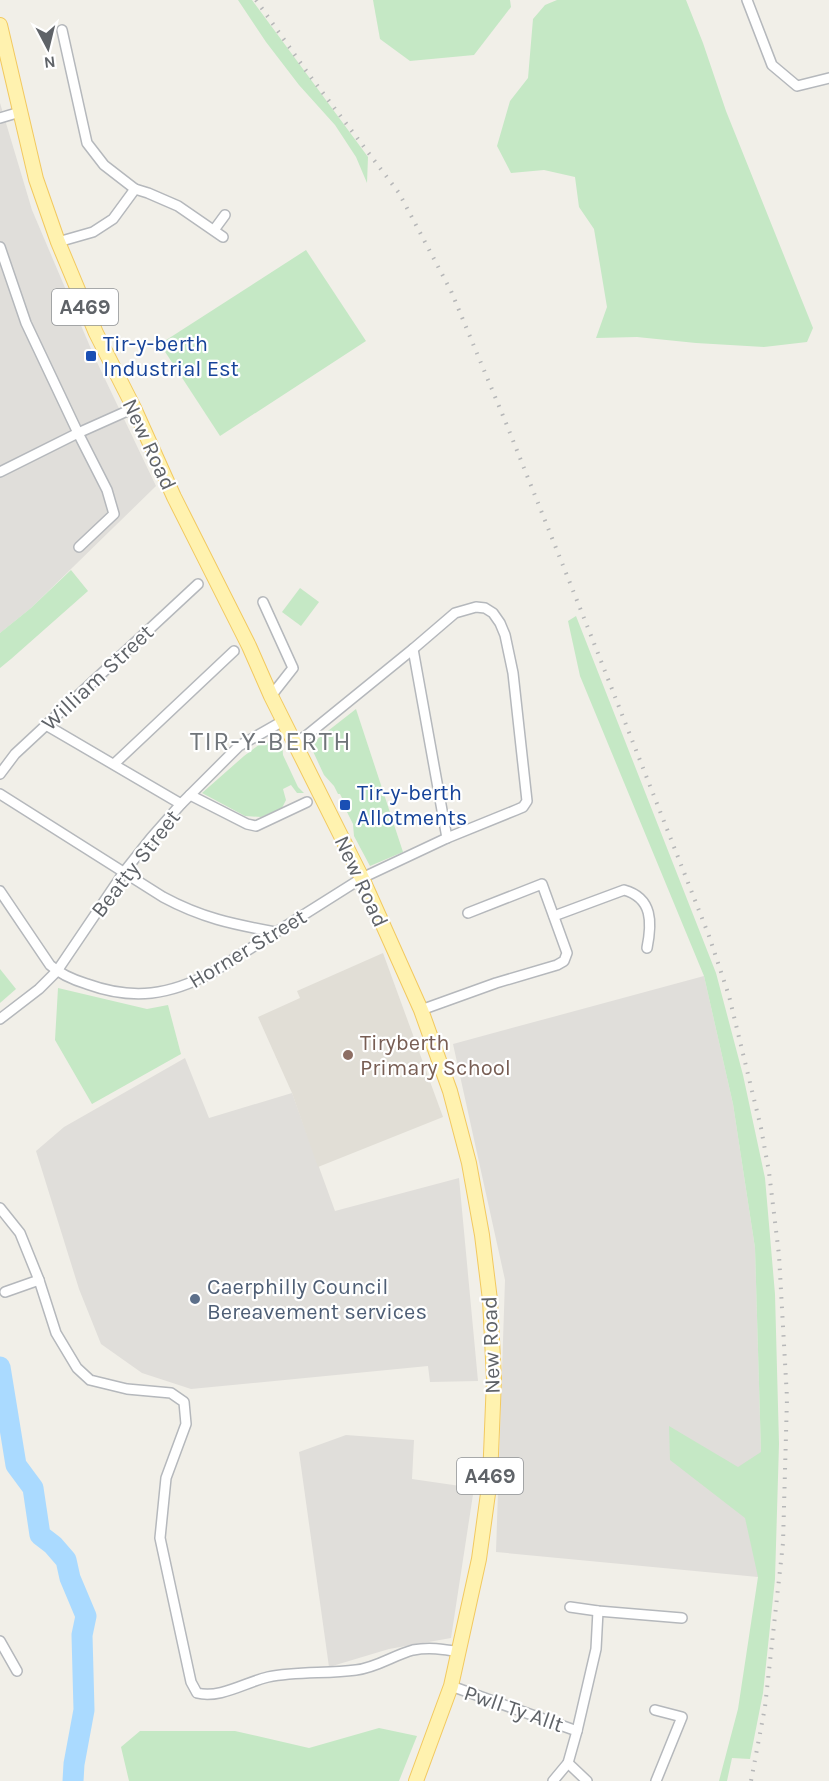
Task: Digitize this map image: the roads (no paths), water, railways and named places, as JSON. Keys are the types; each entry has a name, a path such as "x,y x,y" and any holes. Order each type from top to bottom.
{"main road":[{"name":"New Road","path":"0,25 36,179 58,242 96,333 134,408 174,497 249,646 283,721 362,878 421,1010 450,1091 469,1163 482,1235 490,1300 494,1379 490,1479 479,1559 459,1652 450,1686 416,1781"}],"street":[{"path":"747,0 772,65 797,86 829,78"},
{"path":"62,30 87,143 104,165 135,189 178,206 223,237"},
{"path":"0,118 20,112"},
{"path":"58,242 93,232 113,219 135,189"},
{"path":"214,230 225,215"},
{"path":"0,247 27,323 107,490 114,514 79,547"},
{"path":"0,472 134,408"},
{"name":"William Street","path":"0,774 15,754 45,725 198,584"},
{"path":"264,602 293,668 271,696"},
{"name":"Horner Street","path":"57,971 74,980 109,991 145,994 169,991 193,983 362,878 447,838 523,807 527,801 513,673 505,634 500,623 493,613 485,608 476,607 455,613 413,649"},
{"path":"294,743 306,736 413,649 447,838"},
{"path":"114,764 234,651"},
{"name":"Beatty Street","path":"0,1019 39,989 57,971 124,872 181,804 239,746 283,721"},
{"path":"45,725 181,804"},
{"path":"0,794 163,897 200,915 275,932"},
{"path":"190,795 247,824 256,826 307,802"},
{"path":"421,1010 496,982 564,961 567,953 542,884 468,913"},
{"path":"555,916 624,890 638,896 649,916 651,927 647,948"},
{"path":"0,891 50,965 57,971"},
{"path":"0,1208 20,1233 39,1280 56,1333 77,1368 90,1380 127,1389 171,1393 184,1402 186,1424 166,1478 160,1538 191,1682 197,1693 215,1694 267,1677 360,1670 412,1651 436,1648 459,1652"},
{"path":"5,1292 39,1280"},
{"path":"570,1607 682,1618"},
{"name":"Pwll Ty Allt","path":"553,1781 568,1762 578,1731 596,1649 598,1611"},
{"path":"0,1641 17,1671"},
{"name":"Pwll Ty Allt","path":"450,1686 578,1731"},
{"path":"655,1710 682,1717 656,1781"},
{"name":"Pwll Ty Allt","path":"568,1762 586,1781"}],"waterway":[{"path":"0,1367 16,1465 33,1488 40,1535 53,1545 66,1560 70,1578 86,1616 82,1635 84,1710 73,1781"}],"railway":[{"path":"256,0 307,72 399,193 451,291 588,628 709,936 729,996 761,1128 769,1172 779,1255 787,1398 783,1543 765,1707 751,1781"}],"place":[{"name":"Tir-y-berth Industrial Est","path":"91,356"},
{"name":"Tir-y-berth Allotments","path":"345,805"},
{"name":"Tiryberth Primary School","path":"348,1055"},
{"name":"Caerphilly Council Bereavement services","path":"195,1299"}],"district":[{"name":"TIR-Y-BERTH","path":"271,741"}]}
